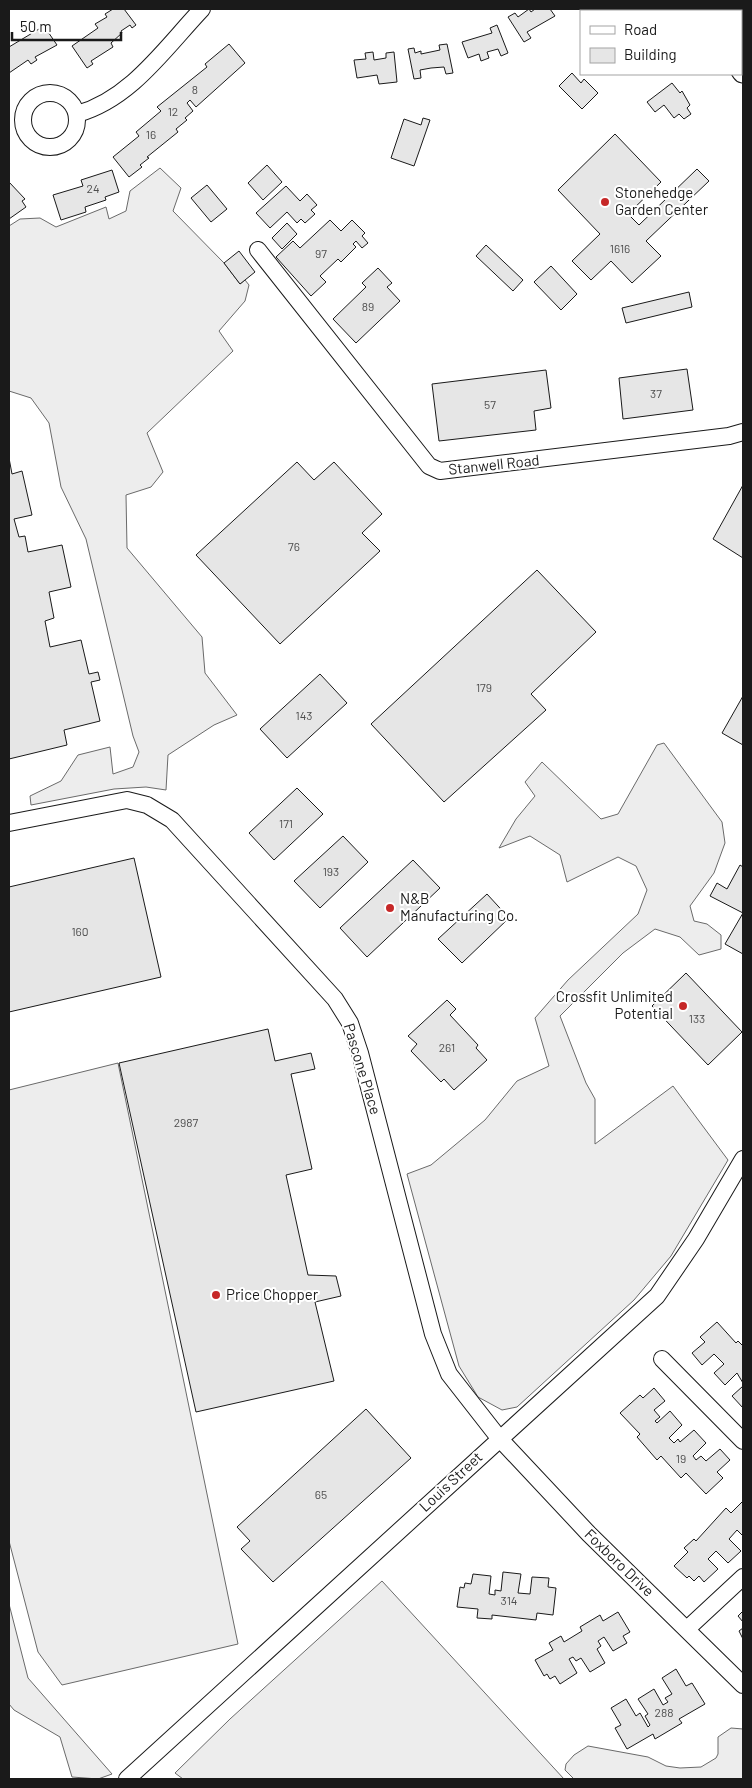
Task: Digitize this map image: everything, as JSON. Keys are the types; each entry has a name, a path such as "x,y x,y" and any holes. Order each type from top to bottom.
{"street":[{"path":"77,114 95,109 129,87 202,9"},
{"name":"Stanwell Road","path":"258,250 429,466 434,469 448,471 482,467 729,436 743,432"},
{"name":"Pascone Place","path":"9,824 127,800 147,805 172,820 335,999 350,1023 360,1053 433,1334 449,1374 499,1438"},
{"name":"Louis Street","path":"127,1779 657,1296 737,1185 743,1159"},
{"path":"662,1358 743,1441"},
{"name":"Foxboro Drive","path":"499,1438 588,1534 688,1629 743,1685"},
{"path":"688,1629 743,1577"}],"shaded area":[{"path":"160,168 181,188 173,211 224,263 240,284 245,280 249,285 245,301 219,331 233,351 147,433 163,472 151,487 126,495 127,548 202,637 205,673 237,715 214,725 168,755 166,790 146,787 114,789 31,805 30,796 61,781 78,755 110,747 113,774 133,767 139,752 133,736 86,539 61,487 49,423 31,398 9,391 9,226 20,219 40,218 56,227 106,207 109,219 126,211 130,191"},
{"path":"664,743 722,822 725,843 714,873 690,906 694,921 707,924 721,935 721,949 699,955 680,937 655,929 623,953 560,1016 586,1083 595,1099 595,1144 673,1086 728,1160 671,1256 634,1300 517,1407 502,1410 478,1397 459,1366 407,1174 431,1165 485,1120 517,1081 549,1066 535,1018 568,980 638,914 647,890 636,866 618,857 567,882 560,855 530,836 499,848 516,819 535,796 525,782 542,762 601,819 618,814 657,745"},
{"path":"118,1063 238,1644 62,1685 38,1652 9,1541 9,1090"},
{"path":"382,1581 564,1779 183,1779 175,1773 230,1719"},
{"path":"9,1604 28,1678 112,1774 98,1779 72,1777 60,1737 14,1710 9,1704"},
{"path":"731,1728 743,1729 743,1779 574,1779 565,1770 566,1764 574,1755 588,1746 648,1757 666,1766 680,1768 701,1767 716,1758 718,1754 718,1737"}],"building":[{"path":"113,9 124,9 136,25 132,28 130,25 121,31 122,33 111,43 113,47 91,61 93,64 87,68 72,46 98,28 95,24 107,17 105,14"},
{"path":"529,9 531,12 535,9 550,9 555,16 527,32 531,38 524,42 508,17 515,13 518,17"},
{"path":"497,25 508,53 501,56 498,49 487,52 489,58 481,61 479,54 468,58 462,42 492,33 490,28"},
{"path":"44,26 57,45 35,57 37,60 31,64 28,60 9,73 9,47"},
{"path":"229,44 245,63 196,107 190,100 187,103 193,111 185,118 187,120 176,129 178,132 147,157 149,158 140,165 142,167 129,177 113,157 139,136 136,132 161,111 157,107 207,67 205,64"},
{"path":"447,44 453,73 446,74 444,67 431,68 420,70 421,78 414,79 408,49 414,48 415,53 421,51 421,54 440,50 439,45"},
{"path":"373,52 374,60 386,58 386,53 394,52 397,82 379,84 377,75 357,78 354,60 366,59 365,53"},
{"path":"572,73 581,83 584,79 598,93 582,109 559,86"},
{"path":"672,83 680,93 682,91 690,105 687,108 691,114 684,119 679,114 674,118 664,105 655,112 647,102"},
{"path":"423,118 430,120 414,166 391,158 404,119 421,125"},
{"name":"Stonehedge Garden Center","path":"615,134 661,182 628,214 639,225 697,169 709,181 646,241 661,256 632,283 611,261 591,280 572,261 600,234 558,190"},
{"path":"267,165 282,182 263,200 248,183"},
{"path":"112,170 119,192 105,197 106,200 85,207 86,212 61,220 53,195 83,186 81,180"},
{"path":"9,182 25,199 22,201 26,207 9,219"},
{"path":"207,185 227,209 211,222 191,198"},
{"path":"286,186 300,201 307,194 317,205 311,210 315,214 305,223 301,219 297,223 287,212 270,228 256,213"},
{"path":"330,220 341,231 352,220 365,233 362,236 368,243 362,248 356,241 353,244 356,247 341,262 338,259 320,276 326,282 311,296 276,257 293,241 300,248"},
{"path":"287,223 297,234 282,249 272,238"},
{"path":"486,245 523,280 513,291 476,256"},
{"path":"239,251 255,272 240,284 224,263"},
{"path":"551,266 577,294 561,310 534,282"},
{"path":"378,268 392,283 387,287 400,301 356,343 333,319 366,287 362,283"},
{"path":"689,292 692,307 626,323 622,308"},
{"path":"687,369 693,410 623,419 619,378"},
{"path":"546,370 551,408 534,411 536,430 439,441 432,384"},
{"path":"9,458 12,474 22,471 32,515 14,519 19,537 25,536 28,552 62,545 71,587 49,592 54,618 45,621 50,647 81,640 89,674 98,672 100,680 91,682 100,721 64,730 67,745 9,759"},
{"path":"297,462 314,480 334,462 382,514 362,533 380,551 280,644 196,555"},
{"path":"743,485 743,558 713,539"},
{"path":"537,570 596,632 531,694 546,710 444,802 371,724"},
{"path":"320,674 347,703 287,758 260,729"},
{"path":"743,696 743,745 722,733"},
{"path":"297,788 323,814 274,860 249,833"},
{"path":"343,836 368,862 320,908 294,881"},
{"path":"134,858 161,977 9,1012 9,887"},
{"name":"N&B Manufacturing Co.","path":"413,860 440,888 367,957 340,928"},
{"path":"740,865 743,867 743,913 710,896 717,883 727,889"},
{"path":"487,894 509,918 462,963 438,939"},
{"path":"743,913 743,954 725,944"},
{"path":"686,973 742,1032 708,1065 652,1006"},
{"path":"447,1000 456,1009 450,1015 478,1045 476,1048 487,1060 454,1090 444,1079 441,1082 411,1051 417,1044 408,1036"},
{"path":"268,1029 275,1061 311,1053 315,1069 291,1074 312,1169 286,1175 308,1275 336,1276 341,1296 315,1302 334,1381 196,1412 119,1063"},
{"path":"717,1322 736,1343 738,1341 743,1346 743,1383 737,1373 725,1385 714,1373 724,1364 714,1354 702,1365 692,1353 705,1342 700,1337"},
{"path":"743,1386 743,1408 732,1396"},
{"path":"654,1388 665,1401 654,1410 660,1417 655,1421 657,1423 670,1411 682,1425 669,1438 674,1443 678,1439 680,1442 694,1430 706,1443 693,1456 696,1460 701,1456 706,1461 720,1449 730,1460 717,1472 723,1478 706,1494 686,1473 681,1478 661,1456 657,1460 637,1437 640,1434 620,1413 640,1395 643,1398"},
{"path":"366,1409 411,1458 273,1582 241,1549 250,1541 237,1527"},
{"path":"743,1501 743,1536 737,1530 729,1539 741,1551 728,1563 716,1551 708,1559 718,1569 704,1582 699,1576 694,1581 689,1576 687,1578 674,1566 688,1552 684,1548 694,1539 696,1541 726,1508 731,1513"},
{"path":"503,1572 521,1574 518,1593 530,1594 532,1577 549,1578 548,1587 556,1588 553,1615 537,1613 536,1620 492,1615 492,1619 477,1618 478,1609 457,1607 460,1587 464,1588 465,1583 471,1584 473,1574 491,1576 489,1594 495,1595 495,1590 501,1591"},
{"path":"743,1611 743,1622 738,1616"},
{"path":"618,1612 630,1632 623,1636 627,1643 613,1651 604,1637 598,1641 601,1646 597,1649 605,1663 590,1672 581,1658 576,1661 573,1657 569,1659 577,1673 560,1684 555,1676 550,1679 547,1674 544,1676 535,1660 553,1650 549,1643 561,1636 564,1642 582,1631 580,1627 600,1615 603,1621"},
{"path":"743,1628 743,1639 739,1631"},
{"path":"676,1669 686,1686 692,1683 705,1704 679,1719 682,1723 655,1739 653,1734 627,1749 615,1728 621,1725 611,1708 626,1699 636,1716 640,1713 648,1727 650,1725 645,1716 648,1714 638,1699 654,1689 663,1705 668,1702 665,1698 672,1694 662,1678"}],"place":[{"name":"Stonehedge Garden Center","path":"605,202"},
{"name":"N&B Manufacturing Co.","path":"390,908"},
{"name":"Crossfit Unlimited Potential","path":"683,1006"},
{"name":"Price Chopper","path":"216,1295"}]}
